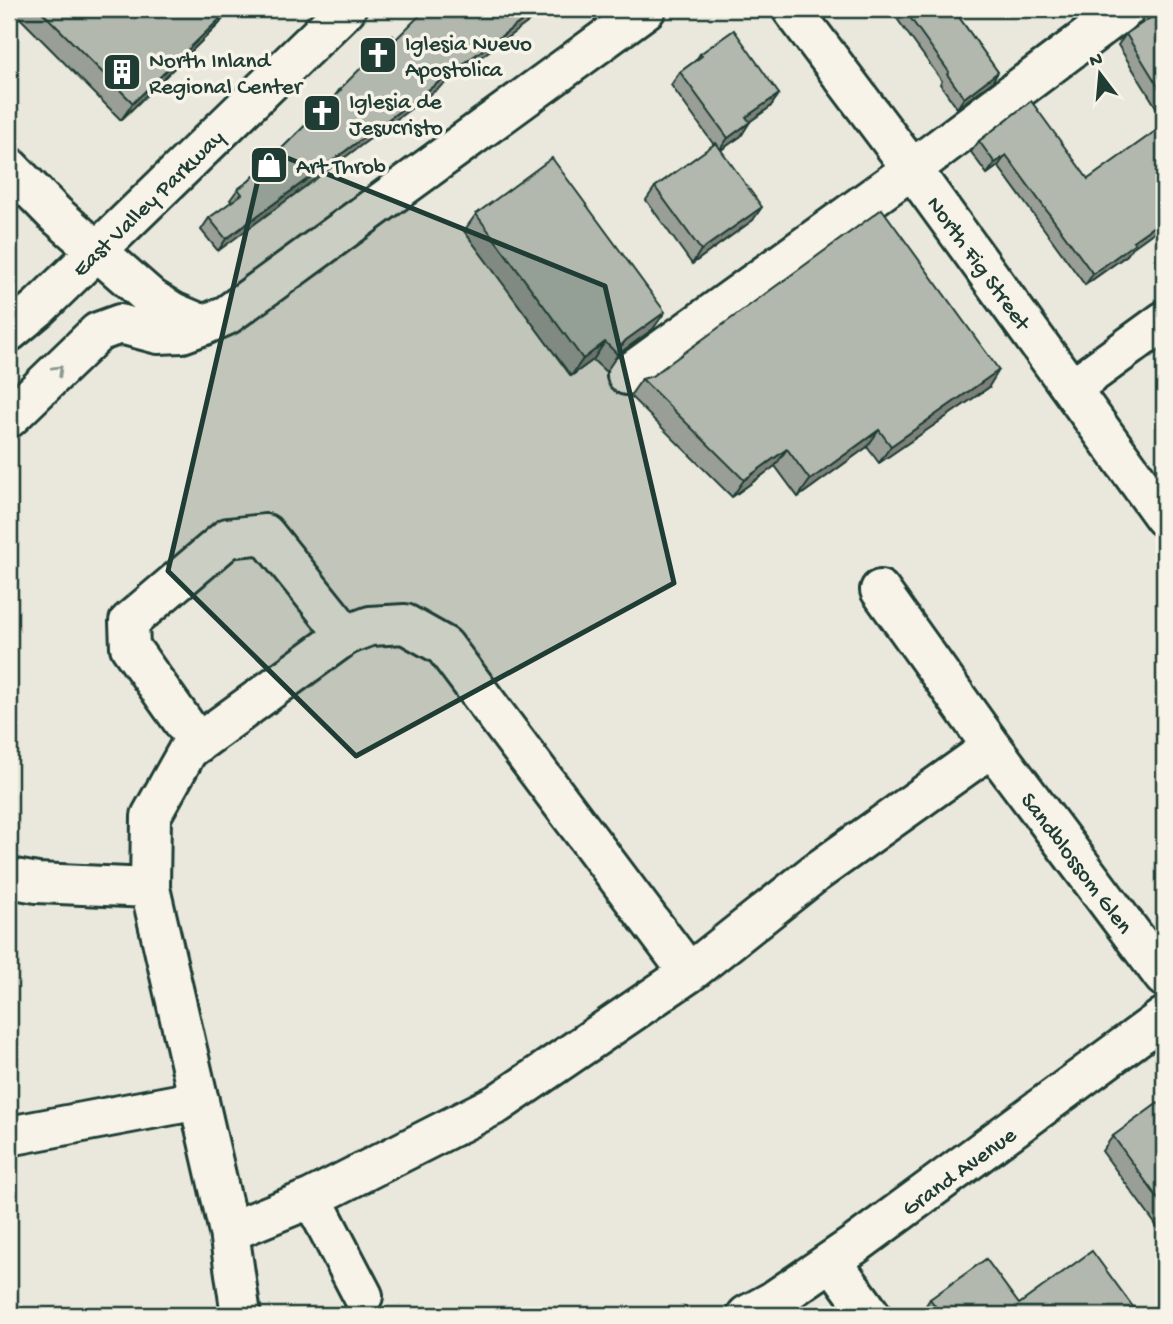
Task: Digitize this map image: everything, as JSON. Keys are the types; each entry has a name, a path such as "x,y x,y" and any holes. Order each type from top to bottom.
{"street":[{"name":"East Valley Parkway","path":"9,332 98,251 346,9"},
{"path":"9,418 98,332 120,324 158,334 182,333 227,315 646,9"},
{"name":"North Fig Street","path":"792,9 912,169 1164,517"},
{"path":"627,375 912,169 1125,9"},
{"path":"9,167 55,214 152,299 173,312 204,325"},
{"name":"East Valley Parkway","path":"9,355 39,307"},
{"path":"1072,388 1164,321"},
{"path":"198,743 130,647 129,622 228,538 265,534 346,635"},
{"name":"Sandblossom Glen","path":"880,590 992,747 1164,977"},
{"path":"240,1315 229,1232 150,888 151,816 188,750 346,635 370,626 405,624 444,646 689,973"},
{"path":"229,1232 312,1198 497,1104 689,973 815,873 992,747"},
{"path":"9,877 37,883 150,888"},
{"name":"Grand Avenue","path":"747,1315 832,1261 1164,1017"},
{"path":"9,1136 199,1100"},
{"path":"312,1198 363,1296"},
{"path":"832,1261 871,1315"}],"highlighted area":[{"path":"265,149 605,286 674,583 356,756 168,571"}],"building":[{"name":"North Inland Regional Center","path":"39,9 230,9 133,103"},
{"path":"426,9 538,9 226,239 209,218 242,194 238,189 393,36 395,40"},
{"path":"904,9 953,9 998,72 964,98"},
{"path":"1156,14 1164,27 1164,96 1126,34"},
{"path":"734,30 779,94 746,117 750,122 728,138 680,72"},
{"path":"1031,101 1088,179 1164,125 1164,219 1093,274 1006,155 995,163 979,141"},
{"path":"716,143 762,207 701,250 655,187"},
{"path":"552,158 665,312 626,340 619,348 618,355 605,342 583,359 476,214"},
{"path":"882,209 999,370 891,446 879,430 810,480 787,449 744,480 642,379 652,376"},
{"path":"1158,1103 1164,1112 1164,1207 1113,1136"},
{"path":"1092,1251 1139,1315 942,1315 930,1299 986,1259 1019,1304"}],"place":[{"name":"Iglesia Nuevo Apostolica","path":"378,55"},
{"name":"North Inland Regional Center","path":"122,72"},
{"name":"Iglesia de Jesucristo","path":"322,113"},
{"name":"Art Throb","path":"269,165"}]}
